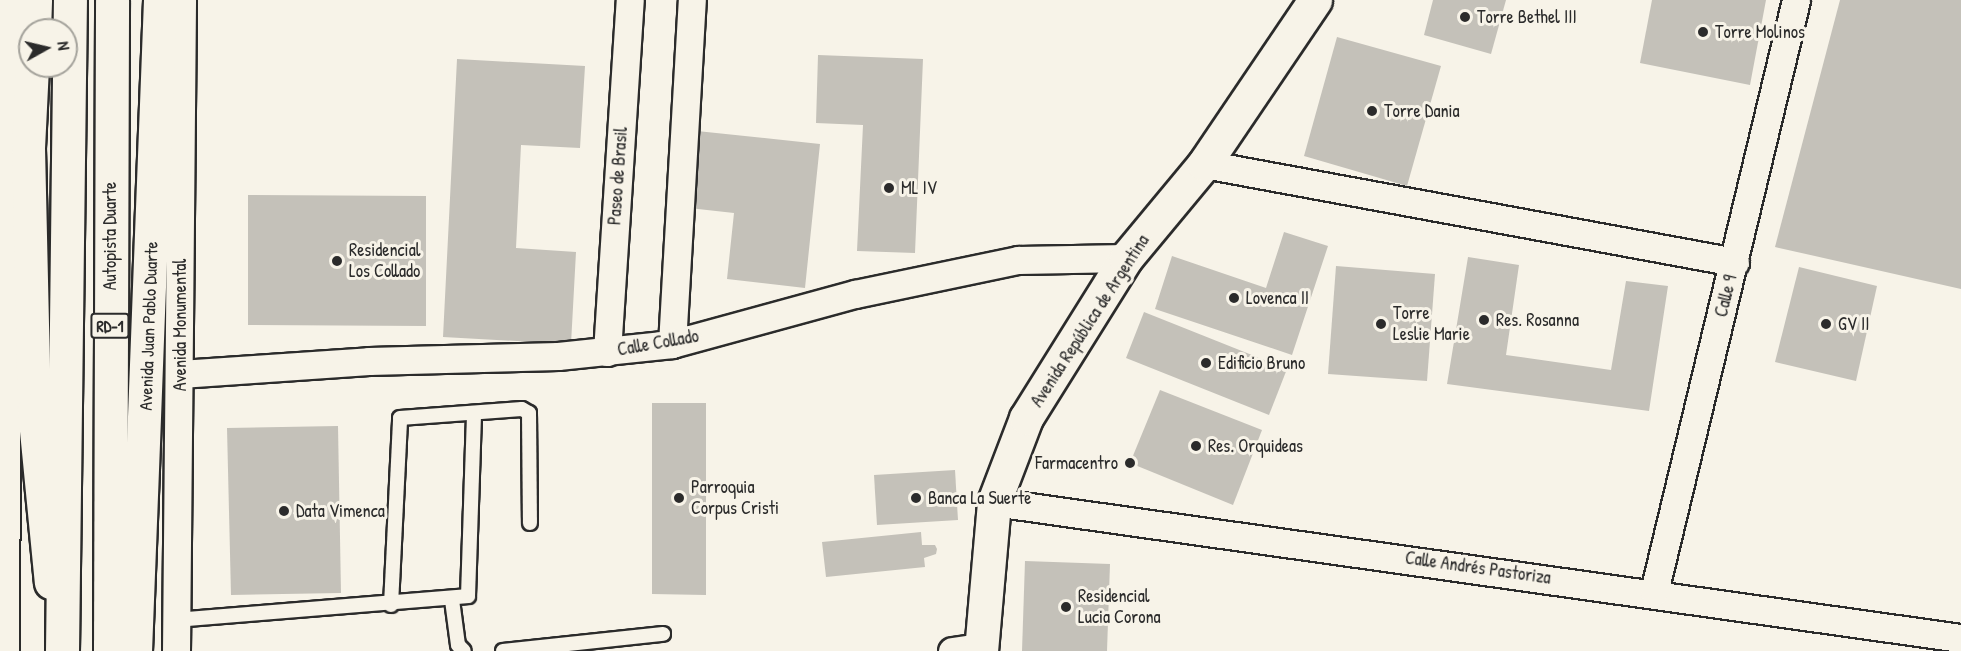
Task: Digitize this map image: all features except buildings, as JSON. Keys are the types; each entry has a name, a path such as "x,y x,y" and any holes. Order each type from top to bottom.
{"main road":[{"path":"34,18 35,0"},
{"name":"RD-1","path":"60,651 70,0"},
{"name":"Autopista Duarte","path":"110,651 112,0"},
{"name":"Avenida Juan Pablo Duarte","path":"135,651 160,0"},
{"path":"176,0 180,62"},
{"name":"Avenida República de Argentina","path":"971,650 994,502 1026,418 1126,258 1204,164 1315,0"},
{"path":"31,78 28,148 34,410 60,651"}],"street":[{"path":"5,651 2,384 8,0"},
{"name":"Avenida Monumental","path":"176,651 182,0"},
{"name":"Paseo de Brasil","path":"607,352 630,0"},
{"path":"672,344 692,0"},
{"name":"Calle 9","path":"1653,592 1735,262 1796,0"},
{"path":"1204,164 1735,262"},
{"name":"Calle Collado","path":"180,374 369,361 607,352 672,344 855,294 1018,260 1126,258"},
{"name":"Calle Andrés Pastoriza","path":"994,502 1653,592 1959,640"}],"lane":[{"path":"392,605 400,418 522,409 529,413 530,523"},
{"path":"176,620 462,600 471,591 474,413"},
{"path":"452,600 458,645 464,651"},
{"path":"503,651 663,634"}],"place":[{"name":"Torre Bethel III","path":"1465,17"},
{"name":"Torre Molinos","path":"1703,32"},
{"name":"Torre Dania","path":"1372,111"},
{"name":"ML IV","path":"889,188"},
{"name":"Residencial Los Collado","path":"337,261"},
{"name":"Lovenca II","path":"1234,298"},
{"name":"Res. Rosanna","path":"1484,320"},
{"name":"Torre Leslie Marie","path":"1381,324"},
{"name":"GV II","path":"1826,324"},
{"name":"Edificio Bruno","path":"1206,363"},
{"name":"Res. Orquideas","path":"1196,446"},
{"name":"Farmacentro","path":"1130,463"},
{"name":"Parroquia Corpus Cristi","path":"679,498"},
{"name":"Banca La Suerte","path":"916,498"},
{"name":"Data Vimenca","path":"284,511"},
{"name":"Residencial Lucia Corona","path":"1066,607"}]}
